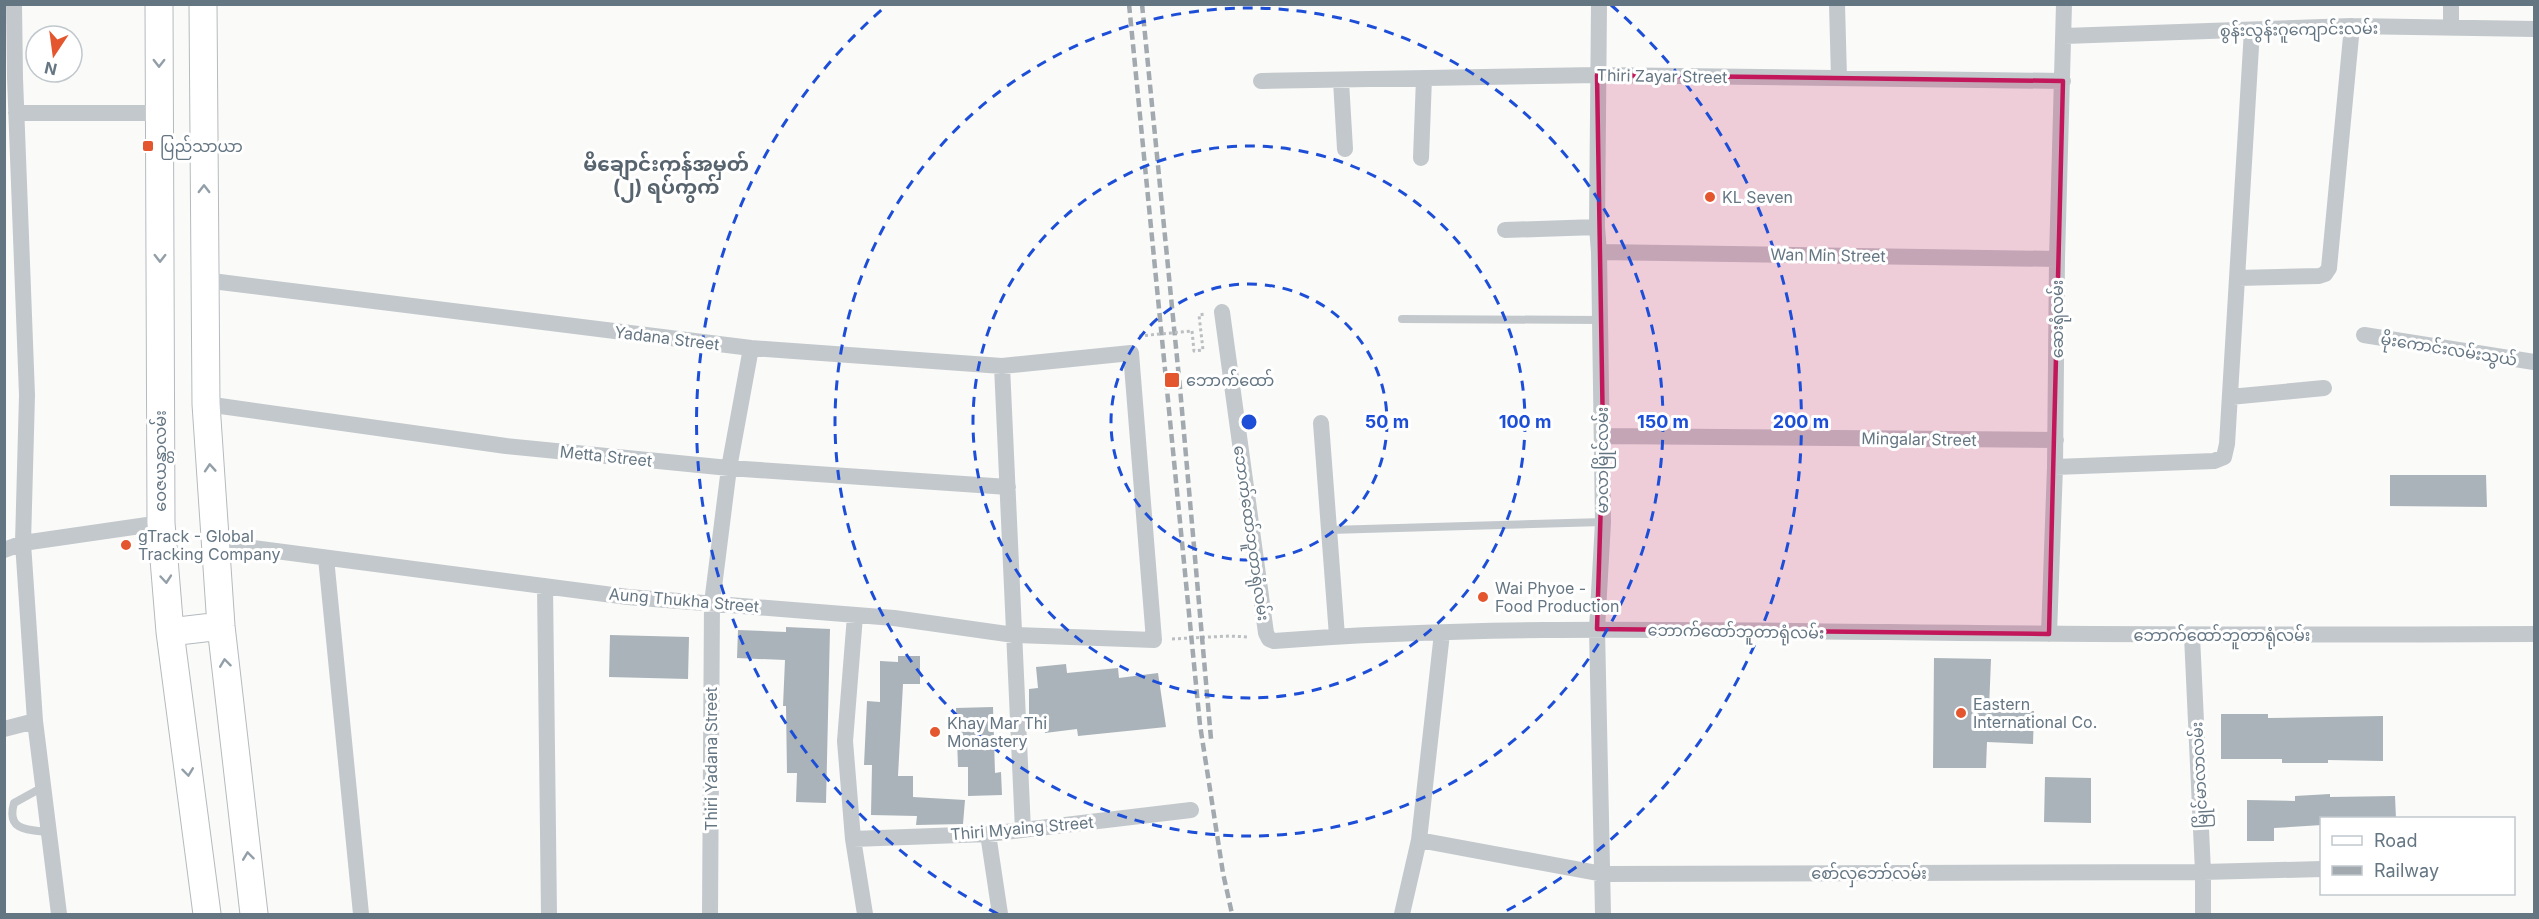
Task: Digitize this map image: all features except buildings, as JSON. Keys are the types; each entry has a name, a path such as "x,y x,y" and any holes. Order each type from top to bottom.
{"main road":[{"name":"ဝေဇယန္တာလမ်း","path":"159,4 161,523 170,632 207,915"},
{"path":"204,4 206,404 221,627 254,915"},
{"path":"170,632 221,627"}],"street":[{"path":"14,4 10,78 16,113 27,395 23,543 35,721 59,915"},
{"name":"မာလာမြိုင်လမ်း","path":"1599,4 1597,227 1603,436 1597,629 1603,915"},
{"path":"1837,4 1839,78"},
{"name":"ဆေးရုံလမ်း","path":"2049,634 2056,440 2056,259 2064,4"},
{"path":"2451,4 2451,28"},
{"path":"2237,278 2319,276 2325,274 2329,268 2352,26"},
{"name":"စွန်းလွန်းဂူကျောင်းလမ်း","path":"2064,36 2352,26 2535,29"},
{"path":"2055,466 2214,461 2224,457 2227,444 2252,30"},
{"name":"Thiri Zayar Street","path":"1261,81 1598,75 2063,81"},
{"path":"1421,158 1424,78"},
{"path":"1341,81 1345,149"},
{"path":"16,113 159,113"},
{"path":"1505,230 1597,227"},
{"name":"Wan Min Street","path":"1599,252 2056,259"},
{"name":"Yadana Street","path":"204,280 752,348 1002,366 1131,352 1154,640"},
{"name":"ဘောက်ထော်ဘူတာရုံလမ်း","path":"1222,312 1266,633 1269,639 1274,641 1337,636 1597,629 2192,636 2535,634"},
{"name":"မိုးကောင်းလမ်းသွယ်","path":"2364,335 2535,362"},
{"name":"Thiri Yadana Street","path":"710,915 712,603 729,468 752,348"},
{"path":"1002,366 1023,830"},
{"path":"2230,397 2324,388"},
{"name":"Metta Street","path":"206,404 506,446 729,468 1008,487"},
{"path":"1321,423 1337,636"},
{"name":"Mingalar Street","path":"1603,436 2056,440"},
{"path":"4,550 23,543 161,523"},
{"name":"Aung Thukha Street","path":"215,543 639,598 894,618 1014,634 1154,640"},
{"path":"326,558 361,915"},
{"path":"545,586 549,915"},
{"path":"855,616 845,741 853,839 865,915"},
{"path":"1402,915 1419,840 1442,633"},
{"name":"မြိုင်မာလာလမ်း","path":"2192,636 2203,915"},
{"path":"4,729 35,721"},
{"name":"Thiri Myaing Street","path":"853,839 988,834 1191,810"},
{"path":"988,834 1000,915"},
{"name":"စော်လှဘော်လမ်း","path":"1419,840 1603,874 2203,872 2320,869"}],"lane":[{"path":"1401,319 1600,320"},
{"path":"1330,530 1602,522"},
{"path":"43,787 14,803 12,810 15,823 20,828 48,832"}],"path":[{"path":"1139,336 1192,331 1194,351 1203,350 1199,315 1222,312"},
{"path":"1154,640 1229,636 1269,639"}],"highlighted area":[{"path":"1597,75 2063,81 2049,634 1597,629 1603,436"}],"railway":[{"path":"1129,4 1200,725 1223,873 1232,914"},
{"path":"1142,4 1180,388 1211,739"}],"place":[{"name":"ပြည်သာယာ","path":"148,146"},
{"name":"KL Seven","path":"1710,197"},
{"name":"ဘောက်ထော်","path":"1172,380"},
{"name":"gTrack - Global Tracking Company","path":"126,545"},
{"name":"Wai Phyoe - Food Production","path":"1483,597"},
{"name":"Eastern International Co.","path":"1961,713"},
{"name":"Khay Mar Thi Monastery","path":"935,732"}],"district":[{"name":"မိချောင်းကန်အမှတ် (၂) ရပ်ကွက်","path":"666,176"}]}
